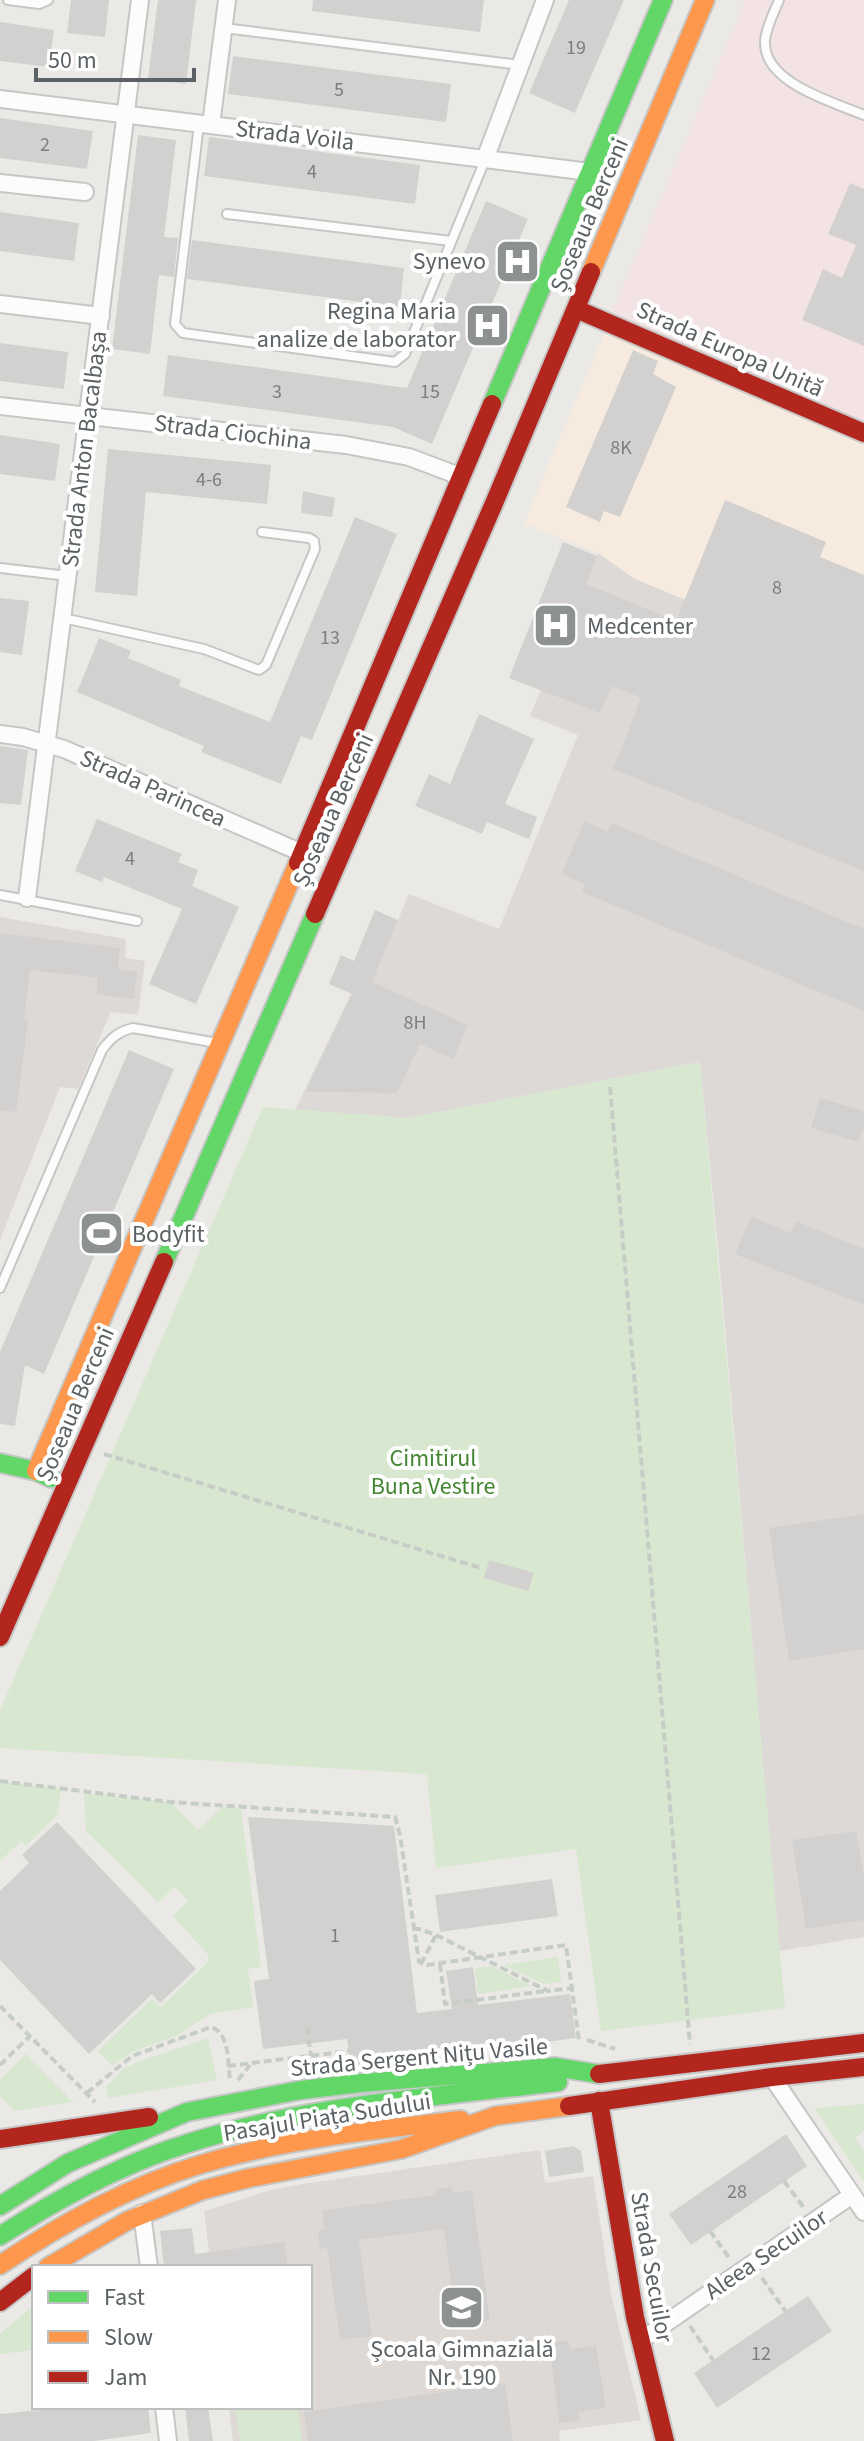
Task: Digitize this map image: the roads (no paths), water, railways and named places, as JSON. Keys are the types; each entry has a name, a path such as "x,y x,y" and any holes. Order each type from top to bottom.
{"main road":[{"name":"Șoseaua Berceni","path":"0,1637 401,670 462,477 663,0"},
{"name":"Șoseaua Berceni","path":"36,1471 302,853 401,670 576,309 705,0"},
{"name":"Strada Europa Unită","path":"576,309 864,433"},
{"path":"0,1463 36,1471 66,1484"},
{"name":"Strada Sergent Nițu Vasile","path":"0,2206 68,2163 187,2112 301,2090 555,2067 592,2075 864,2043"},
{"path":"51,2265 142,2213 182,2197 227,2183 402,2149 495,2116 864,2067"},
{"name":"Pasajul Piața Sudului","path":"0,2236 53,2203 120,2169 168,2149 226,2132 338,2110 560,2082 592,2075"},
{"name":"Strada Secuilor","path":"599,2101 640,2341 665,2441"},
{"path":"0,2139 187,2112"},
{"name":"Pasajul Piața Sudului","path":"0,2265 98,2206 151,2182 200,2165 249,2151 323,2137 495,2116"},
{"path":"0,2302 32,2278"}],"street":[{"name":"Strada Anton Bacalbașa","path":"27,898 140,0"},
{"path":"205,124 227,0"},
{"path":"485,159 545,0"},
{"name":"Strada Voila","path":"0,99 590,172"},
{"path":"0,183 85,192"},
{"path":"0,304 101,316"},
{"name":"Strada Ciochina","path":"0,406 378,450 462,477"},
{"name":"Strada Parincea","path":"0,734 47,743 302,853"},
{"name":"Aleea Secuilor","path":"772,2077 864,2212"},
{"name":"Aleea Secuilor","path":"640,2341 852,2195"},
{"path":"142,2213 149,2265"},
{"path":"164,2409 168,2441"}],"lane":[{"path":"8,0 39,4 48,0"},
{"path":"779,0 766,35 765,45 771,65 793,84 864,115"},
{"path":"224,28 520,65"},
{"path":"205,124 175,324 183,333 395,362 405,354 485,159"},
{"path":"227,214 451,241"},
{"path":"63,618 204,649 259,670 266,665 315,549 314,541 309,538 262,532"},
{"path":"0,568 68,576"},
{"path":"0,895 137,921"},
{"path":"0,1288 108,1042 124,1030 133,1028 221,1044"}],"place":[{"name":"Synevo","path":"517,261"},
{"name":"Regina Maria analize de laborator","path":"487,325"},
{"name":"Medcenter","path":"556,626"},
{"name":"Bodyfit","path":"101,1234"},
{"name":"Școala Gimnazială Nr. 190","path":"462,2307"}],"park label":[{"name":"Cimitirul Buna Vestire","path":"433,1472"}]}
